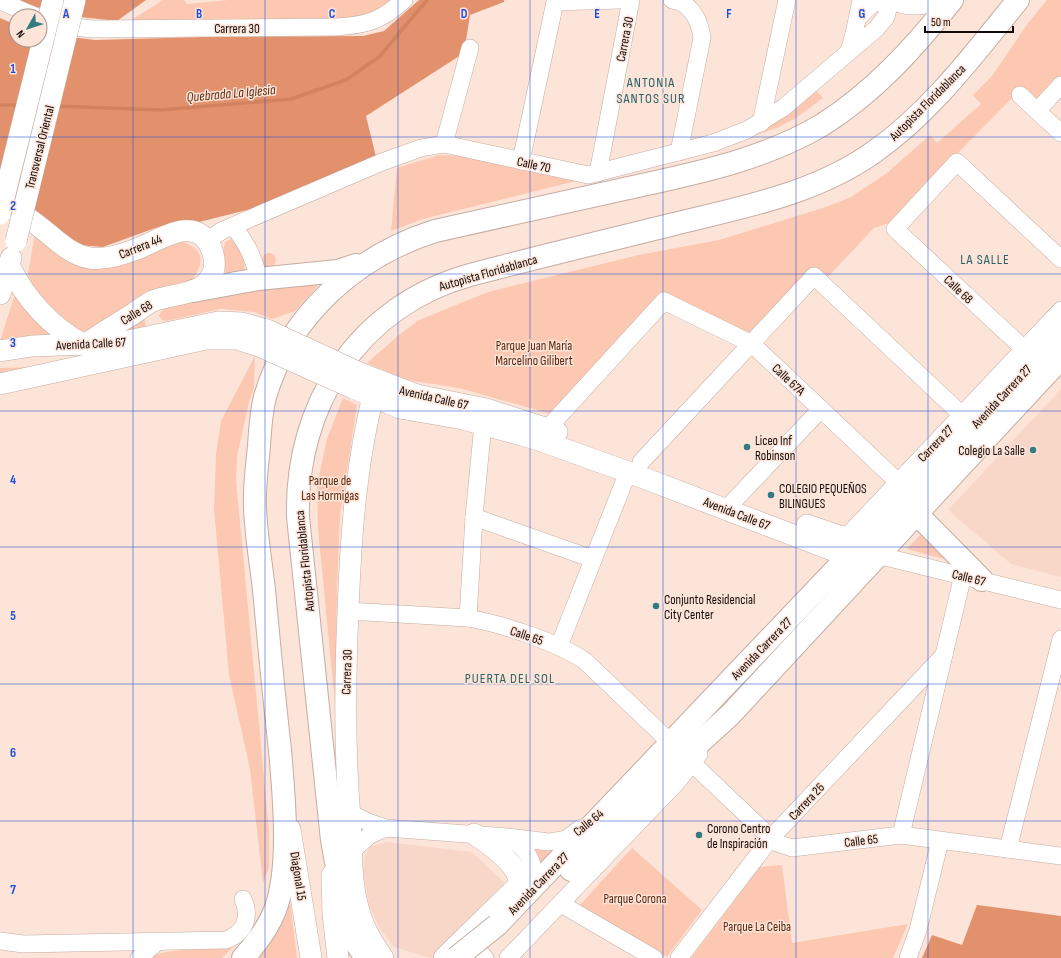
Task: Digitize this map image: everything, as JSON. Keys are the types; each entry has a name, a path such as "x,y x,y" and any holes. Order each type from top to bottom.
{"highway":[{"path":"243,958 265,931 274,914 280,896 284,859 284,794 255,508 260,428 268,391 286,349 298,329 323,298 351,272 367,261 397,245 435,231 695,173 741,160 778,146 821,125 862,95 905,56 952,0"},
{"name":"Autopista Floridablanca","path":"343,908 332,840 298,499 304,452 312,422 329,382 350,352 378,323 404,303 455,279 775,199 826,180 878,149 911,122 951,81 1018,1"},
{"path":"193,291 258,279 338,271 367,261"},
{"name":"Avenida Carrera 27","path":"479,958 532,890 671,742 847,543 1061,333"},
{"name":"Avenida Carrera 27","path":"456,958 501,930 664,775 730,715 1061,358"},
{"path":"916,513 972,578"},
{"path":"348,802 343,908 354,939 375,955"}],"main road":[{"name":"Transversal Oriental","path":"0,214 53,0"},
{"name":"Transversal Oriental","path":"0,294 16,241 75,0"},
{"name":"Carrera 44","path":"0,202 36,224 72,252 91,258 118,255 141,247 171,233 196,232 208,241"},
{"path":"193,291 211,277 214,269 214,255 208,241"},
{"path":"9,265 23,290 37,309 59,329 84,345"},
{"name":"Calle 68","path":"84,345 153,301 193,291"},
{"path":"153,301 149,308 150,320 154,327 163,332"},
{"name":"Avenida Calle 67","path":"0,351 28,346 119,343 208,323 242,323 263,338 367,385 408,410 483,424 635,467"},
{"name":"Avenida Calle 67","path":"0,384 128,355 216,338 263,338"},
{"path":"0,364 128,355"},
{"name":"Avenida Calle 67","path":"367,385 486,409 548,428 635,467 731,504 840,553 847,543 877,555"},
{"name":"Carrera 30","path":"367,385 364,434 354,500 345,698 348,802 357,906 375,955"},
{"name":"Diagonal 15","path":"284,794 311,958"},
{"path":"444,958 516,889 520,880 512,865 492,846 474,834"},
{"path":"332,840 332,898 338,958"},
{"path":"375,955 397,958"}],"street":[{"name":"Carrera 30","path":"48,20 75,27 93,29 336,27 361,25 378,20 391,12 404,0"},
{"path":"521,161 555,2 619,0"},
{"name":"Carrera 30","path":"598,173 631,0"},
{"path":"672,0 682,2 691,10 701,28 702,38 679,152"},
{"path":"761,123 787,0"},
{"path":"849,51 858,18 860,0"},
{"path":"858,18 872,4 886,0"},
{"path":"891,0 900,4 916,6 930,5 943,0"},
{"name":"Calle 70","path":"208,241 221,231 232,226 382,162 420,148 444,144 582,174 598,173 725,139 761,123 787,104 882,24 891,0"},
{"path":"0,1 17,8"},
{"path":"444,144 470,48"},
{"path":"1037,111 1061,85"},
{"path":"1020,95 1061,133"},
{"name":"Calle 68","path":"1024,349 895,229 957,162 1061,259"},
{"path":"232,226 248,247 258,279"},
{"path":"558,646 593,559 635,467 752,344 814,276 962,414"},
{"name":"Calle 67A","path":"548,428 664,301 752,344 898,482"},
{"name":"Carrera 27","path":"847,543 848,534 1061,310"},
{"path":"731,504 821,409"},
{"path":"468,618 474,517 483,424"},
{"path":"474,517 593,559"},
{"name":"Calle 67","path":"877,555 1061,600"},
{"path":"902,835 944,655 972,578"},
{"name":"Calle 65","path":"348,611 468,618 488,622 558,646 585,661 671,742"},
{"path":"1008,849 1061,639"},
{"name":"Carrera 26","path":"679,958 771,838 944,655"},
{"path":"910,691 923,696 932,706"},
{"name":"Avenida Carrera 27","path":"508,958 562,904 677,782 730,715"},
{"name":"Calle 65","path":"692,763 771,838 777,843 792,848 902,835 1061,856"},
{"name":"Calle 64","path":"348,802 362,820 386,828 474,834 549,842 566,839 619,797"},
{"name":"Calle 64","path":"352,851 370,835 386,828"},
{"name":"Calle 64","path":"507,837 525,849 531,858 534,869 532,890"},
{"path":"908,958 918,930 940,841"},
{"path":"0,941 23,944 218,941 234,937 239,934 244,924 246,909 243,899"},
{"path":"562,904 654,958"},
{"path":"466,938 485,958"},
{"path":"108,942 115,958"},
{"path":"139,958 157,942"}],"shaded area":[{"path":"15,0 146,0 117,21 62,15 48,11 48,8 40,8"},
{"path":"419,0 504,0 504,2 470,15 464,53 366,116 376,157 259,207 199,222 158,227 103,247 79,245 0,194 0,18 8,22 8,48 48,48 48,37 55,35 95,40 202,37 363,36 384,31"},
{"name":"Colegio La Salle","path":"1061,389 1061,577 1011,564 948,510"},
{"path":"387,842 472,852 507,885 436,958 430,958 394,947 379,927 369,905 363,871 365,856 371,846"},
{"path":"977,905 1061,916 1061,958 922,958 932,935 962,945"}],"green space":[{"path":"163,0 184,0 187,4 228,0 395,0 390,5 353,21 128,22"},
{"name":"Parque Juan María Marcelino Gilibert","path":"1047,0 1061,0 1061,77 1036,103 1021,89 889,223 874,228 825,280 750,337 664,295 551,414 459,388 407,380 367,363 419,320 488,292 639,255 719,240 826,207 851,197 887,173 930,135 937,143 981,104 973,95 992,76 1028,23"},
{"path":"814,88 823,98 796,118 777,128 746,138"},
{"path":"439,155 462,156 576,181 423,219 391,231 397,168"},
{"path":"35,234 65,255 179,240 197,250 201,260 193,279 93,330 77,331 66,325 53,313 27,279"},
{"path":"231,239 242,254 245,273 230,278 225,270 223,251 225,242"},
{"path":"269,253 274,255 276,260 274,265 269,267 264,265 262,260 264,255"},
{"path":"323,280 295,311 272,319 254,312 221,309 166,321 162,320 159,316 165,308 180,302"},
{"path":"16,291 38,323 53,337 0,341"},
{"path":"144,317 147,331 117,336"},
{"path":"255,356 254,388 249,402 237,456 236,480 269,831 269,867 263,883 250,769 229,675 214,509 216,455 221,421"},
{"path":"29,367 0,376 0,368"},
{"name":"Parque de Las Hormigas","path":"343,398 357,405 340,516 335,702 318,529 317,485 327,439"},
{"path":"922,533 951,561 907,549"},
{"path":"528,844 554,849 541,870 540,861"},
{"name":"Parque Corona","path":"632,848 702,910 667,957 579,906"},
{"name":"Parque La Ceiba","path":"782,865 792,943 908,924 893,958 691,958 760,867"},
{"path":"290,901 297,958 259,958 278,932"},
{"path":"232,948 222,958 150,958 157,954 166,952"}],"waterway":[{"name":"Quebrada La Iglesia","path":"55,106 161,110 291,99 346,80 379,57 427,0"},
{"name":"Quebrada La Iglesia","path":"0,105 21,105"}],"place":[{"name":"Liceo Inf Robinson","path":"747,447"},
{"name":"Colegio La Salle","path":"1033,450"},
{"name":"COLEGIO PEQUEÑOS BILINGUES","path":"771,495"},
{"name":"Conjunto Residencial City Center","path":"656,606"},
{"name":"Corono Centro de Inspiración","path":"699,835"}],"district":[{"name":"ANTONIA SANTOS SUR","path":"651,90"},
{"name":"LA SALLE","path":"985,259"},
{"name":"PUERTA DEL SOL","path":"510,678"}]}
